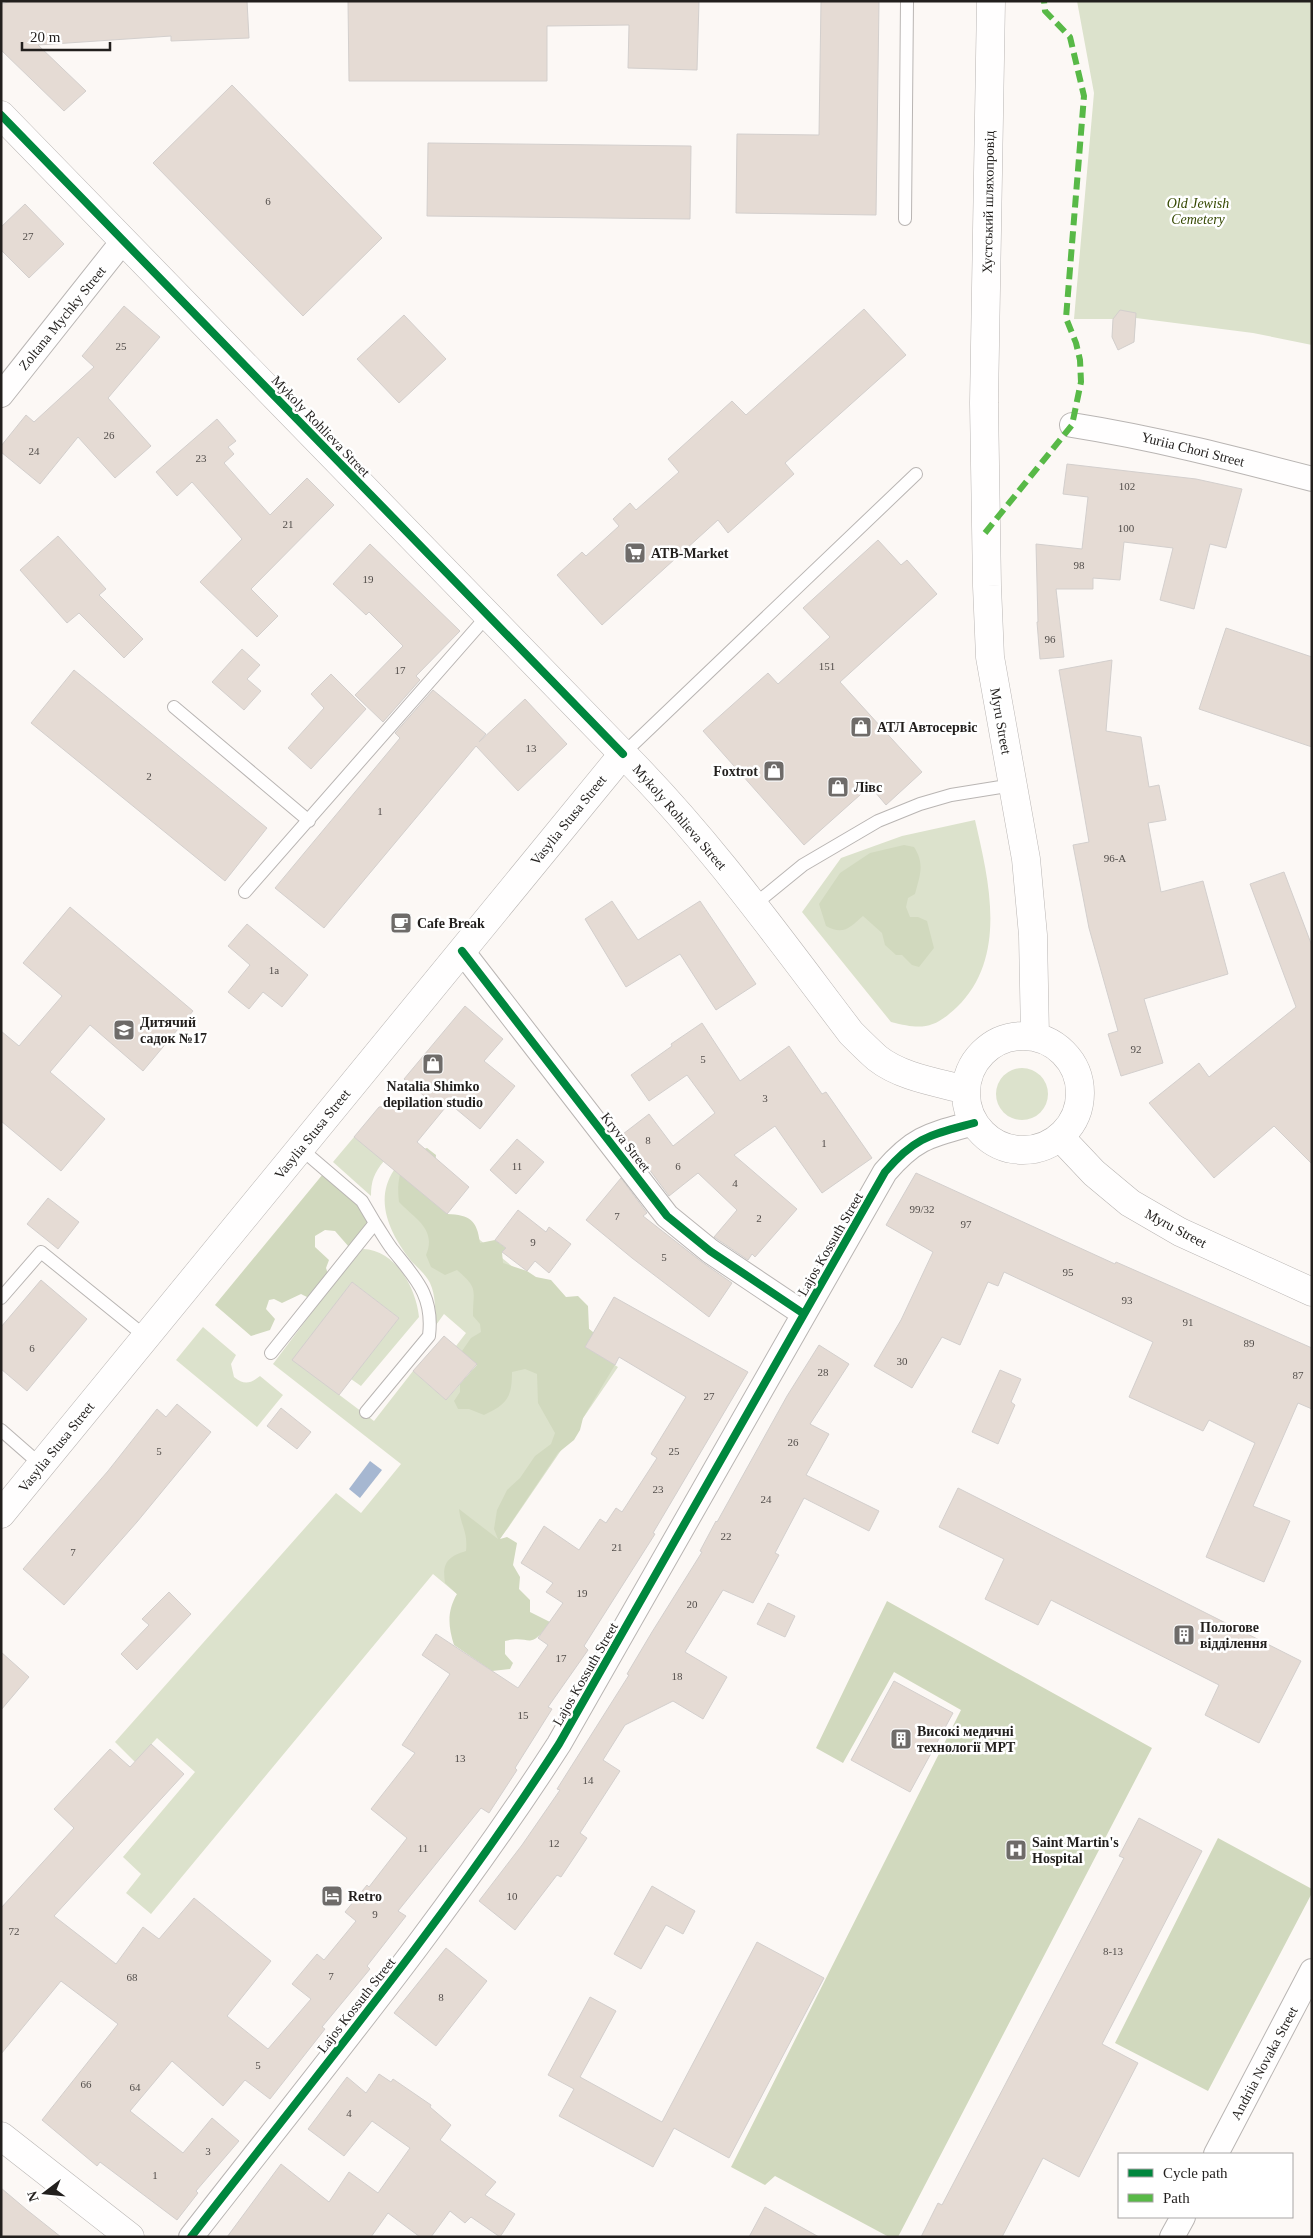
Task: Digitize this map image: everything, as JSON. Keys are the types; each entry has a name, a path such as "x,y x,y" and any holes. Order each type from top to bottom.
{"main road":[{"name":"Хустський шляхопровід","path":"984,404 991,1"},
{"name":"Mykoly Rohlieva Street","path":"1,115 648,778 701,839 754,905 851,1033 877,1058 893,1068 924,1079 966,1090"},
{"name":"Myru Street","path":"984,404 985,533 990,658 1026,859 1033,935 1035,1036"},
{"name":"Vasylia Stusa Street","path":"1,1514 623,754"},
{"path":"1035,1036 1048,1040 1059,1047 1072,1061 1078,1079 1079,1098 1074,1116 1060,1137 1050,1144 1034,1149 1017,1150 1000,1145 985,1136 974,1123 967,1107 966,1090 969,1072 979,1057 992,1045 1008,1037 1035,1036"},
{"name":"Myru Street","path":"1060,1137 1094,1173 1130,1203 1180,1232 1312,1292"},
{"path":"1,2136 130,2237"}],"street":[{"name":"Zoltana Mychky Street","path":"1,395 124,241"},
{"name":"Yuriia Chori Street","path":"1072,425 1132,434 1312,480"},
{"name":"Kryva Street","path":"462,951 667,1216 710,1251 804,1314"},
{"name":"Lajos Kossuth Street","path":"191,2237 415,1950 515,1812 559,1744 885,1172 900,1154 915,1142 937,1133 974,1123"},
{"name":"Andriia Novaka Street","path":"1217,2153 1312,1971"},
{"path":"1172,2237 1182,2218"}],"lane":[{"path":"905,219 907,1"},
{"path":"623,754 916,474"},
{"path":"245,892 488,615"},
{"path":"174,707 308,821"},
{"path":"754,905 803,866 878,821 920,804 952,795 1013,785"},
{"path":"300,1148 362,1201 391,1248 413,1272 422,1288 430,1327 429,1336 366,1412"},
{"path":"271,1353 375,1223"},
{"path":"1,1298 41,1252 146,1337"},
{"path":"1,1430 41,1465"}],"green space":[{"name":"Old Jewish Cemetery","path":"1077,1 1312,1 1312,345 1253,333 1136,318 1134,342 1124,347 1115,344 1112,337 1113,319 1074,319 1094,93"},
{"path":"975,820 989,893 989,942 983,965 973,987 957,1007 941,1020 934,1024 919,1027 891,1022 802,912 841,858 902,836"},
{"path":"904,845 914,847 920,859 920,875 915,894 908,898 906,907 910,917 918,917 927,921 934,948 919,967 912,965 902,955 896,955 885,945 882,933 863,916 846,929 838,930 826,926 819,904 840,873 870,853"},
{"path":"1017,1068 1027,1068 1041,1075 1048,1089 1048,1099 1041,1113 1027,1120 1017,1120 1007,1116 1000,1109 996,1099 996,1089 1000,1079 1007,1072"},
{"path":"354,1137 384,1161 374,1177 371,1196 333,1162"},
{"path":"427,1148 436,1155 435,1169 447,1214 471,1220 477,1229 480,1243 495,1240 506,1248 502,1252 503,1263 527,1271 536,1277 551,1280 566,1297 578,1296 588,1306 589,1329 594,1333 585,1347 615,1365 583,1418 580,1430 574,1440 558,1453 500,1539 507,1537 517,1543 513,1565 520,1577 519,1589 530,1600 530,1612 550,1622 533,1640 514,1639 505,1641 505,1654 513,1663 510,1669 492,1671 454,1645 449,1619 451,1606 457,1594 445,1583 444,1570 450,1558 466,1551 466,1539 459,1509 498,1539 494,1529 497,1510 507,1490 520,1478 535,1456 551,1444 555,1433 538,1403 537,1374 525,1369 512,1372 511,1388 507,1399 484,1415 469,1409 458,1409 454,1401 460,1392 460,1384 477,1365 462,1351 471,1338 481,1332 480,1324 473,1316 474,1295 469,1281 457,1270 445,1275 431,1267 426,1255 429,1246 427,1231 399,1202 398,1184 402,1169 411,1156"},
{"path":"394,1170 594,1333 585,1347 618,1367 508,1528 457,1594 433,1574 151,1914 126,1893 141,1874 123,1857 195,1772 157,1738 135,1762 115,1742 336,1493 361,1513 401,1464 273,1364 325,1295 363,1249 385,1256 402,1272 413,1294 419,1317 361,1386 351,1379 399,1318 352,1282 293,1360 374,1421 413,1371 446,1400 477,1365 456,1346 466,1333 444,1314 436,1325 434,1298 430,1283 404,1252 392,1230 387,1218 385,1194"},
{"path":"323,1174 348,1194 375,1223 349,1247 335,1231 325,1230 315,1236 315,1247 329,1260 326,1268 330,1280 320,1291 307,1297 301,1294 282,1303 274,1299 269,1300 266,1309 275,1319 270,1330 251,1336 215,1305"},
{"path":"203,1327 236,1355 231,1364 234,1377 247,1382 253,1381 260,1376 283,1395 257,1427 176,1360"},
{"path":"887,1601 1152,1748 898,2237 889,2237 775,2176 765,2185 731,2167 961,1710 894,1672 843,1763 816,1748"},
{"path":"1218,1838 1312,1889 1312,1893 1208,2091 1115,2043"}],"water":[{"path":"370,1461 382,1470 360,1498 349,1489"}],"building":[{"path":"12,1 247,1 249,38 171,41 171,36 38,45 86,91 64,111 1,50 1,4"},
{"path":"348,1 699,1 697,70 628,68 629,25 547,26 547,81 349,81"},
{"path":"821,1 879,1 876,215 736,213 737,134 819,135"},
{"path":"232,85 382,238 303,316 153,163"},
{"path":"428,143 691,146 690,219 427,216"},
{"path":"25,204 64,244 29,278 1,250 1,227"},
{"path":"124,306 160,337 108,398 151,446 115,478 78,437 40,484 1,452 1,446 26,415 34,422 94,367 82,356"},
{"path":"864,309 906,355 785,463 794,474 728,533 718,520 602,625 557,575 582,552 586,556 619,526 613,519 630,503 636,510 679,472 668,459 732,401 746,415"},
{"path":"1120,310 1136,313 1134,342 1118,350 1112,337 1113,319"},
{"path":"404,315 446,359 399,403 357,359"},
{"path":"217,419 236,441 228,447 234,454 224,463 270,515 307,478 334,505 251,589 278,616 257,637 200,582 242,539 192,482 177,496 156,472"},
{"path":"1067,464 1196,479 1242,489 1226,548 1210,544 1194,609 1160,600 1173,548 1124,542 1120,580 1093,578 1093,589 1056,589 1064,657 1040,659 1037,622 1036,544 1082,549 1088,497 1063,494"},
{"path":"58,536 106,589 99,595 143,639 124,658 79,613 67,623 20,570"},
{"path":"878,540 901,565 907,560 937,594 840,682 922,772 886,805 870,786 804,845 703,731 768,673 778,684 830,637 803,608"},
{"path":"370,544 460,631 416,676 420,680 383,722 355,695 403,646 369,612 366,615 333,584"},
{"path":"1226,628 1312,657 1312,747 1199,709"},
{"path":"242,649 260,665 247,679 261,691 244,710 212,682"},
{"path":"1112,660 1106,731 1141,737 1149,787 1159,785 1166,820 1148,823 1161,892 1203,881 1228,974 1144,999 1163,1063 1121,1076 1108,1034 1118,1031 1089,928 1073,845 1089,842 1059,670"},
{"path":"74,670 267,828 225,881 31,723"},
{"path":"331,674 366,709 311,769 288,748 324,708 311,694"},
{"path":"433,690 486,734 479,742 525,699 567,744 518,791 476,746 324,928 275,888 400,738 395,733"},
{"path":"1284,872 1312,946 1312,1164 1274,1126 1214,1178 1149,1103 1199,1063 1209,1077 1296,1007 1250,884"},
{"path":"612,901 638,940 700,901 756,984 716,1010 680,954 626,987 585,919"},
{"path":"70,907 193,1011 143,1071 90,1025 50,1072 105,1119 61,1171 1,1121 1,1031 19,1046 62,996 23,963"},
{"path":"247,924 308,975 282,1007 263,992 249,1009 228,992 250,965 228,946"},
{"path":"465,1006 503,1039 484,1061 515,1086 480,1129 449,1103 417,1142 469,1187 447,1214 354,1137 379,1107 429,1100 404,1079"},
{"path":"702,1023 740,1081 789,1046 822,1094 826,1092 872,1158 822,1193 775,1126 734,1155 797,1209 755,1257 752,1254 748,1260 714,1237 737,1210 698,1173 669,1196 623,1134 649,1114 673,1146 715,1113 687,1075 649,1101 631,1075"},
{"path":"517,1139 544,1162 516,1194 490,1170"},
{"path":"916,1173 1115,1264 1116,1262 1312,1348 1312,1409 1298,1403 1253,1506 1290,1521 1264,1582 1206,1557 1255,1443 1209,1420 1203,1431 1129,1397 1153,1342 1004,1272 998,1286 988,1282 960,1345 942,1337 912,1388 874,1366 901,1320 933,1252 886,1225"},
{"path":"621,1178 647,1213 643,1216 732,1283 709,1317 586,1220"},
{"path":"48,1198 79,1222 58,1249 27,1224"},
{"path":"518,1210 546,1232 549,1227 571,1244 549,1273 535,1261 527,1271 502,1252 506,1248 495,1240"},
{"path":"41,1280 87,1319 27,1391 1,1369 1,1327"},
{"path":"352,1282 399,1318 339,1395 292,1360"},
{"path":"614,1297 748,1372 653,1533 655,1534 584,1646 588,1650 548,1707 552,1709 515,1768 517,1770 489,1813 481,1808 398,1911 406,1916 367,1966 370,1969 322,2027 325,2029 270,2099 245,2080 223,2106 172,2061 130,2111 183,2153 212,2118 239,2141 196,2191 198,2193 177,2220 100,2162 97,2166 42,2120 118,2024 61,1981 1,2054 1,1908 74,1828 54,1809 110,1749 130,1767 151,1744 184,1774 54,1916 116,1964 143,1927 159,1939 194,1898 271,1961 227,2016 268,2049 311,1999 292,1984 317,1954 324,1960 356,1921 345,1912 367,1885 369,1887 407,1838 371,1809 415,1753 402,1745 450,1674 422,1655 436,1634 518,1688 548,1645 538,1638 563,1603 546,1592 553,1583 521,1563 544,1526 579,1550 600,1519 606,1523 616,1508 622,1512 657,1458 651,1454 686,1397 619,1357 615,1365 585,1347"},
{"path":"444,1336 477,1364 446,1400 413,1371"},
{"path":"819,1345 849,1364 810,1424 829,1434 806,1475 879,1511 869,1531 804,1498 775,1553 779,1555 753,1603 723,1590 685,1652 727,1677 703,1719 673,1701 625,1725 603,1760 620,1771 580,1833 587,1838 561,1877 557,1875 515,1930 479,1901 522,1845 560,1790 557,1789 629,1675 627,1674 702,1552 700,1551 716,1521 787,1396"},
{"path":"1000,1370 1021,1379 1011,1402 1015,1405 998,1444 972,1432"},
{"path":"177,1404 211,1432 137,1522 64,1605 23,1569 108,1471 157,1409 166,1417"},
{"path":"281,1408 311,1432 297,1449 267,1426"},
{"name":"Пологове відділення","path":"958,1488 1301,1661 1259,1743 1205,1715 1219,1685 1051,1600 1038,1625 985,1599 1004,1559 939,1527"},
{"path":"169,1592 191,1614 137,1670 121,1654 149,1625 142,1619"},
{"path":"768,1603 795,1616 785,1637 757,1624"},
{"path":"1,1652 29,1677 1,1710"},
{"name":"Високі медичні технології МРТ","path":"894,1681 953,1713 910,1792 851,1760"},
{"path":"1139,1818 1202,1851 1102,2044 1138,2063 1079,2177 1043,2158 1002,2237 921,2237 938,2203 942,2205 1124,1858 1119,1856"},
{"path":"652,1886 695,1911 683,1934 666,1925 641,1969 614,1954"},
{"path":"757,1942 824,1978 729,2158 674,2128 653,2167 559,2116 574,2089 548,2075 590,1997 616,2011 580,2077 662,2122"},
{"path":"446,1948 487,1981 436,2046 394,2013"},
{"path":"379,2074 391,2082 393,2079 431,2105 430,2107 451,2125 440,2140 496,2182 485,2195 515,2214 500,2237 471,2217 465,2223 450,2211 431,2237 420,2237 388,2213 371,2237 227,2237 281,2164 329,2202 349,2172 378,2193 410,2148 372,2121 344,2156 308,2129 347,2077 366,2093"},
{"path":"1,2188 27,2210 61,2237 1,2237"},
{"path":"765,2207 819,2237 749,2237"}],"marked path":[{"path":"985,533 1072,425 1081,382 1080,360 1076,343 1066,318 1084,96 1070,37 1045,11 1044,1"}],"cycle path":[{"path":"1,115 623,754"},
{"path":"462,951 667,1216 710,1251 804,1314"},
{"path":"191,2237 427,1933 559,1744 885,1172 905,1151 924,1139 974,1123"}],"place":[{"name":"ATB-Market","path":"635,553"},
{"name":"АТЛ Автосервіс","path":"861,727"},
{"name":"Foxtrot","path":"774,771"},
{"name":"Лівс","path":"838,787"},
{"name":"Cafe Break","path":"401,923"},
{"name":"Дитячий садок №17","path":"124,1030"},
{"name":"Natalia Shimko depilation studio","path":"433,1064"},
{"name":"Пологове відділення","path":"1184,1635"},
{"name":"Високі медичні технології МРТ","path":"901,1739"},
{"name":"Saint Martin's Hospital","path":"1016,1850"},
{"name":"Retro","path":"332,1896"}]}
